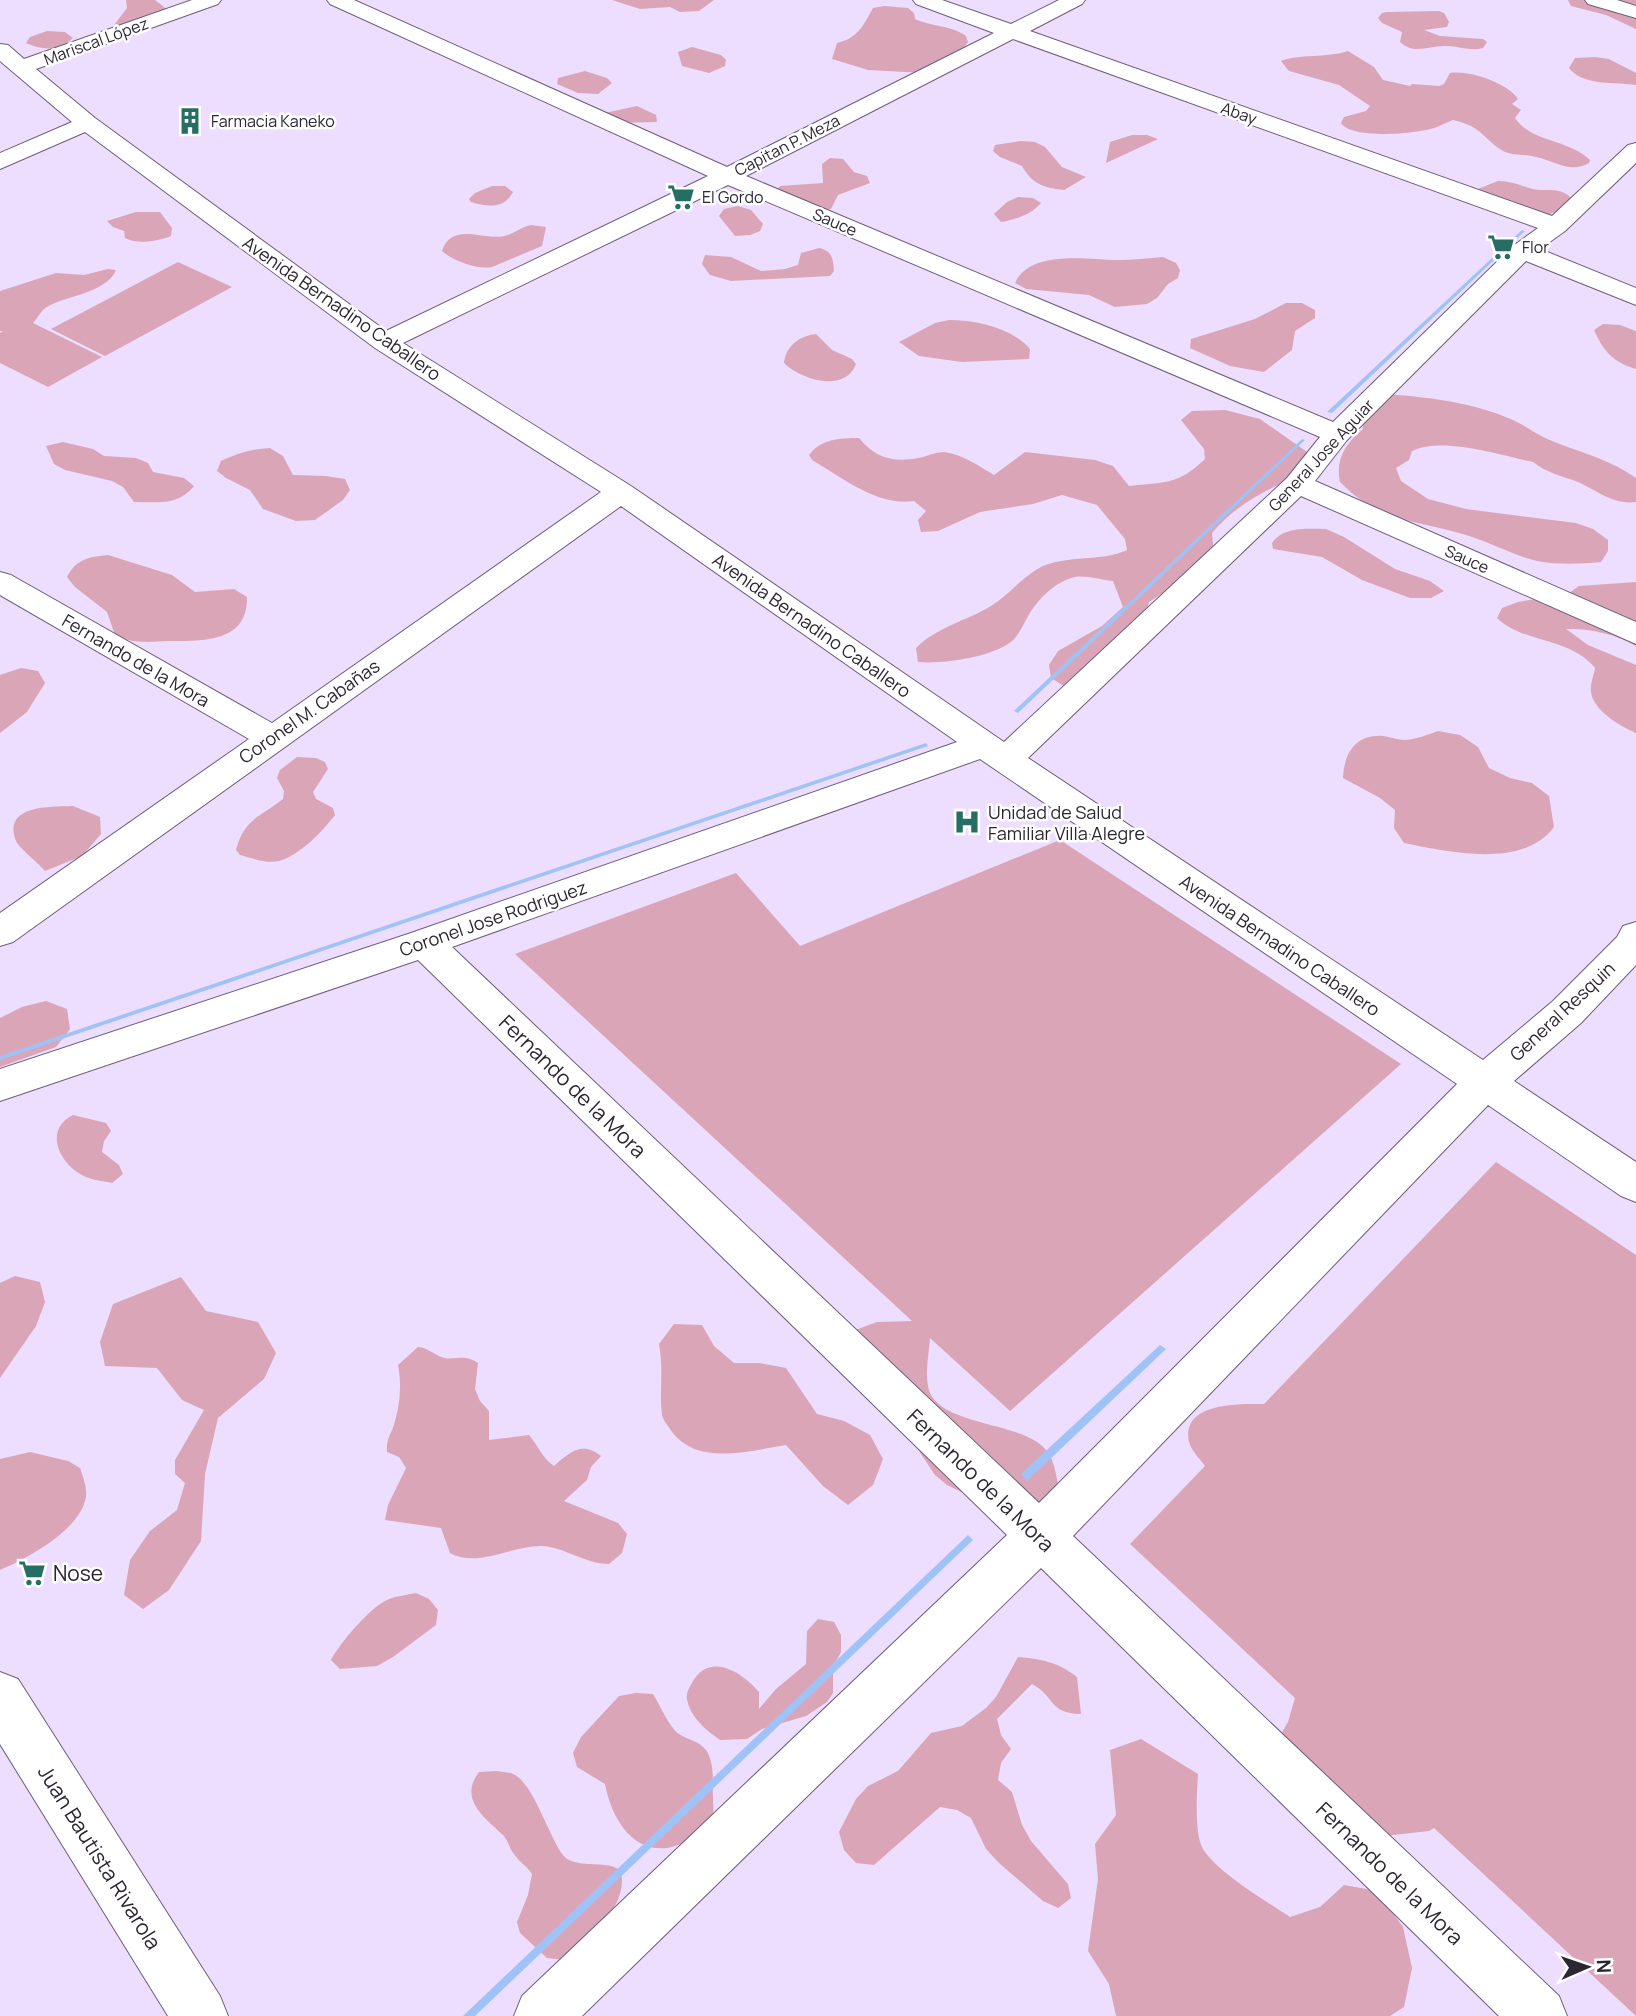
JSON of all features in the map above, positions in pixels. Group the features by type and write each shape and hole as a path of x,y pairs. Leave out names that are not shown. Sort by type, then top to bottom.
{"street":[{"name":"Mariscal López","path":"10,59 211,0"},
{"name":"Sauce","path":"337,0 727,176 1337,433"},
{"name":"Abay","path":"923,0 1556,226"},
{"name":"Capitan P. Meza","path":"384,342 727,176 1075,0"},
{"path":"1595,0 1636,12"},
{"name":"Avenida Bernadino Caballero","path":"10,59 87,122 384,342 621,492 995,752 1636,1184"},
{"path":"0,162 87,122"},
{"name":"General Jose Aguiar","path":"995,752 1297,484 1337,433 1522,251 1556,226 1636,150"},
{"path":"1522,251 1636,297"},
{"name":"Sauce","path":"1297,484 1636,634"},
{"name":"Coronel M. Cabañas","path":"0,932 271,737 621,492"},
{"name":"Fernando de la Mora","path":"0,582 271,737"},
{"name":"Coronel Jose Rodriguez","path":"0,1085 995,752"},
{"name":"General Resquin","path":"542,2016 1040,1536 1485,1083 1567,1012 1632,945 1636,936"},
{"name":"Fernando de la Mora","path":"424,943 1539,2016"},
{"name":"Juan Bautista Rivarola","path":"0,1697 200,2016"}],"shaded area":[{"path":"126,0 155,0 169,11 111,29 127,8"},
{"path":"612,0 714,0 699,11 680,12 670,7 640,9"},
{"path":"1568,0 1636,0 1636,29 1606,15 1571,6"},
{"path":"873,8 908,8 914,13 915,19 966,36 968,42 955,68 943,74 868,70 832,59 837,43 855,34"},
{"path":"1387,12 1444,13 1449,22 1447,27 1424,30 1440,36 1483,39 1487,42 1483,48 1411,48 1400,42 1402,32 1382,23 1378,18"},
{"path":"47,31 65,32 73,38 51,48 26,43 30,37"},
{"path":"692,47 721,55 726,60 725,66 709,73 682,66 678,52"},
{"path":"1348,51 1374,67 1383,80 1410,86 1439,86 1444,84 1450,73 1477,76 1497,83 1518,99 1512,104 1521,110 1515,118 1522,126 1540,137 1581,153 1590,160 1589,163 1569,167 1532,156 1507,153 1476,129 1453,120 1428,130 1402,133 1371,134 1348,128 1341,123 1344,117 1366,111 1370,106 1339,85 1289,71 1281,61"},
{"path":"1575,58 1609,59 1636,73 1636,85 1582,78 1569,68"},
{"path":"585,71 607,78 612,83 598,94 578,93 557,84 558,78"},
{"path":"637,106 656,115 657,122 615,123 600,114"},
{"path":"1132,135 1147,135 1158,139 1106,163 1110,142"},
{"path":"1035,142 1045,147 1062,167 1086,177 1064,190 1050,188 1034,181 1022,166 1000,157 993,151 995,145"},
{"path":"830,158 843,159 854,172 867,176 870,183 838,195 831,209 816,211 776,192 780,186 823,183 822,164"},
{"path":"1498,181 1533,189 1559,191 1572,199 1567,208 1544,216 1478,196 1478,189"},
{"path":"492,186 505,186 513,192 500,204 489,206 471,202 469,199 475,193"},
{"path":"1018,197 1033,198 1041,203 1018,218 1001,222 994,214 1007,202"},
{"path":"738,206 751,210 763,224 760,231 735,236 719,216 724,209"},
{"path":"136,212 160,212 172,228 171,236 148,242 130,240 125,238 124,231 113,227 107,221"},
{"path":"531,225 546,227 542,246 492,267 466,264 442,251 447,242 461,234 504,236"},
{"path":"819,248 827,251 832,259 834,271 830,276 731,281 710,275 702,264 705,255 731,257 761,271 785,269 798,265 801,253"},
{"path":"1163,257 1176,263 1180,270 1178,278 1147,304 1115,307 1089,295 1026,289 1015,283 1023,272 1047,261"},
{"path":"178,262 232,287 105,356 51,329"},
{"path":"108,269 116,270 102,285 50,305 33,323 102,357 48,387 0,363 0,333 3,331 0,331 0,291 56,273 84,275"},
{"path":"1286,303 1302,303 1315,310 1315,318 1295,331 1292,350 1264,372 1230,366 1190,348 1191,339 1255,319"},
{"path":"949,320 982,324 1004,331 1030,349 1029,359 962,362 919,356 899,342 935,323"},
{"path":"1603,324 1620,325 1636,331 1636,369 1621,363 1606,350 1594,330"},
{"path":"816,334 832,350 852,359 856,364 842,379 822,381 811,378 784,363 787,352 794,343"},
{"path":"1361,392 1459,403 1497,414 1543,437 1613,464 1636,478 1636,502 1613,499 1549,472 1533,462 1471,448 1439,445 1412,451 1409,460 1396,468 1401,481 1428,499 1466,509 1576,523 1593,529 1608,540 1608,551 1601,562 1569,564 1537,561 1466,535 1385,513 1355,496 1340,482 1339,466 1343,452 1363,429"},
{"path":"1225,410 1260,419 1310,454 1304,473 1255,497 1222,522 1212,533 1215,568 1172,587 1149,602 1143,627 1067,688 1051,678 1049,665 1058,651 1102,626 1123,607 1113,581 1075,577 1060,583 1036,605 1014,639 988,653 952,661 918,662 916,648 942,629 991,606 1043,566 1061,561 1108,556 1127,550 1125,539 1097,505 1062,495 1033,504 980,512 938,531 921,532 918,520 926,511 914,501 887,500 874,495 812,460 809,455 825,443 859,438 873,451 888,458 904,460 936,453 951,453 994,475 1025,452 1095,460 1113,466 1129,486 1152,484 1179,478 1205,459 1204,449 1181,420 1192,411"},
{"path":"63,442 93,449 104,456 136,458 148,463 153,472 184,478 194,486 174,500 134,502 123,487 112,481 65,470 54,464 46,446"},
{"path":"270,448 283,456 293,475 345,479 350,490 343,500 315,520 296,521 263,509 250,490 217,471 221,461 227,458 251,450"},
{"path":"1326,529 1344,537 1395,569 1430,581 1444,591 1431,598 1410,598 1362,580 1322,557 1273,549 1272,543 1289,531"},
{"path":"108,555 172,575 195,592 234,589 247,597 240,623 221,636 195,641 134,641 115,635 107,612 75,587 67,577 75,566 84,560"},
{"path":"1636,582 1636,646 1602,633 1566,629 1588,645 1636,665 1636,733 1615,722 1596,705 1591,688 1595,668 1584,658 1572,650 1520,632 1497,618 1502,608 1518,602 1569,593 1579,586"},
{"path":"21,668 38,671 45,683 27,712 0,733 0,675"},
{"path":"1438,731 1460,735 1478,747 1489,768 1510,778 1532,783 1549,796 1554,827 1540,840 1505,853 1463,853 1404,843 1394,828 1395,810 1380,798 1343,778 1346,761 1353,747 1366,738 1383,736 1405,740"},
{"path":"297,757 316,758 325,762 328,769 313,792 316,799 333,808 335,815 310,842 287,858 270,862 240,855 236,850 243,831 283,799 284,791 277,778 280,770"},
{"path":"73,806 100,817 101,834 82,856 45,871 17,843 14,830 16,821 31,810"},
{"path":"1060,840 1401,1064 1010,1411 930,1338 927,1380 934,1399 946,1409 962,1416 1034,1440 1046,1450 1052,1460 1060,1496 1053,1508 1004,1513 947,1485 935,1475 919,1451 903,1411 850,1332 877,1322 912,1321 515,954 736,873 800,946"},
{"path":"46,1001 67,1009 70,1029 56,1047 0,1067 0,1018 22,1007"},
{"path":"73,1115 106,1123 111,1131 104,1141 102,1152 119,1165 123,1174 112,1183 79,1173 64,1158 57,1140 58,1130 63,1122"},
{"path":"1496,1162 1636,1255 1636,2016 1434,1828 1429,1831 1375,1837 1281,1734 1288,1722 1295,1698 1130,1544 1205,1466 1189,1442 1189,1429 1194,1419 1203,1412 1227,1405 1264,1404"},
{"path":"15,1276 40,1282 45,1302 36,1326 0,1378 0,1283"},
{"path":"181,1277 206,1311 258,1322 276,1353 264,1379 218,1418 205,1474 201,1541 169,1590 143,1609 124,1595 130,1560 150,1531 177,1510 185,1483 175,1474 175,1460 204,1410 182,1400 157,1368 105,1366 100,1342 113,1304"},
{"path":"674,1324 702,1325 714,1346 734,1363 759,1363 786,1368 817,1414 844,1421 870,1435 883,1459 873,1485 848,1505 823,1486 786,1445 723,1454 693,1448 681,1441 664,1420 661,1406 659,1344"},
{"path":"418,1347 444,1358 467,1358 478,1363 475,1389 480,1401 489,1411 489,1440 529,1435 543,1456 554,1466 576,1450 588,1449 601,1456 591,1467 587,1480 564,1501 618,1523 627,1534 622,1553 609,1564 541,1546 483,1557 460,1557 450,1553 441,1528 385,1520 388,1505 406,1468 399,1457 387,1452 399,1402 398,1365"},
{"path":"30,1452 68,1461 80,1468 86,1496 75,1520 64,1531 25,1558 0,1570 0,1459"},
{"path":"416,1593 429,1599 438,1610 436,1625 377,1666 340,1669 331,1660 341,1644 374,1609 389,1599"},
{"path":"818,1619 834,1622 841,1635 841,1652 833,1667 833,1693 827,1702 806,1716 762,1729 747,1739 720,1740 691,1712 687,1697 690,1687 699,1673 716,1667 735,1672 752,1685 759,1692 759,1709 776,1689 806,1664 807,1631"},
{"path":"1018,1657 1049,1662 1077,1677 1081,1714 1063,1711 1032,1684 997,1719 1001,1735 1011,1749 1001,1763 998,1780 1012,1792 1022,1825 1031,1841 1068,1884 1071,1898 1058,1908 1043,1901 986,1849 971,1818 957,1810 940,1807 874,1865 856,1863 844,1850 839,1832 856,1799 868,1786 898,1771 931,1733 962,1726 986,1708 996,1697"},
{"path":"653,1694 675,1731 703,1747 711,1763 713,1815 710,1823 699,1834 673,1847 644,1845 633,1838 615,1815 605,1784 577,1767 573,1753 581,1737 619,1696"},
{"path":"1141,1739 1198,1774 1198,1833 1203,1849 1210,1858 1243,1886 1290,1917 1320,1907 1344,1885 1377,1891 1403,1927 1412,1968 1404,2007 1390,2016 1116,2016 1109,1984 1088,1951 1098,1879 1095,1844 1116,1815 1110,1750"},
{"path":"479,1772 513,1774 520,1779 534,1798 563,1855 578,1863 607,1865 620,1872 621,1891 610,1914 565,1960 547,1958 520,1933 517,1922 528,1895 532,1874 516,1857 505,1837 476,1807 471,1791"}],"water":[{"path":"1522,230 1525,231 1332,413 1327,412"},
{"path":"1302,439 1305,440 1018,713 1014,711"},
{"path":"926,743 928,746 0,1060 0,1056"},
{"path":"1160,1345 1166,1349 1027,1481 1021,1474"},
{"path":"968,1535 973,1540 475,2016 463,2016"}],"place":[{"name":"Farmacia Kaneko","path":"190,121"},
{"name":"El Gordo","path":"681,197"},
{"name":"Flor","path":"1501,247"},
{"name":"Unidad de Salud Familiar Villa Alegre","path":"967,822"},
{"name":"Nose","path":"32,1573"}]}
